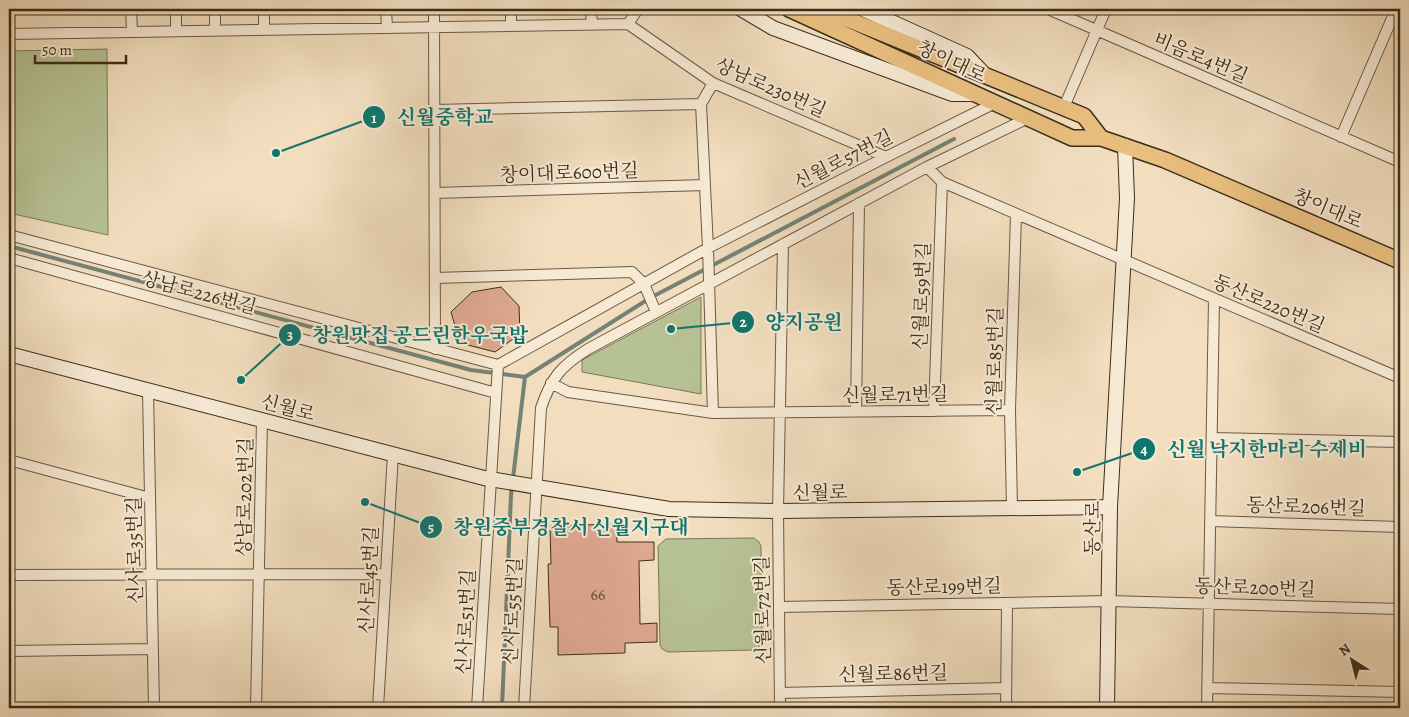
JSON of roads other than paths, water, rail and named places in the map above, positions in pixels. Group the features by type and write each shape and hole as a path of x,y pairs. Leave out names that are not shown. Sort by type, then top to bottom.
{"main road":[{"name":"창이대로","path":"789,9 1072,138 1101,138 1165,160 1400,261"},
{"name":"창이대로","path":"823,9 1084,116 1101,138"}],"street":[{"path":"131,9 132,32"},
{"path":"176,9 176,31"},
{"path":"215,9 215,31"},
{"path":"264,9 264,30"},
{"path":"386,9 387,28"},
{"path":"434,9 435,349"},
{"path":"511,9 512,26"},
{"path":"592,9 592,25"},
{"path":"9,34 628,24 638,9"},
{"path":"741,9 773,28 943,91 952,94 972,94"},
{"path":"863,9 967,56 986,76"},
{"name":"비음로4번길","path":"1048,9 1400,162"},
{"path":"1064,107 1106,9"},
{"path":"1341,137 1396,9"},
{"name":"상남로230번길","path":"628,24 713,83 886,157"},
{"path":"713,83 701,104 713,414"},
{"name":"신월로57번길","path":"498,366 886,157 995,103"},
{"path":"434,110 701,104"},
{"path":"534,486 541,408 556,373 570,360 709,280 783,244 927,166 1028,118"},
{"name":"동산로","path":"1107,708 1110,507 1127,198 1125,146"},
{"path":"927,166 942,182 1124,259"},
{"name":"신월로59번길","path":"934,411 942,182"},
{"name":"창이대로600번길","path":"435,193 705,186"},
{"path":"856,412 859,203"},
{"name":"신월로85번길","path":"1012,508 1010,410 1016,214"},
{"path":"9,235 498,366 495,480"},
{"path":"778,511 783,244"},
{"name":"상남로226번길","path":"9,258 496,393"},
{"name":"동산로220번길","path":"1124,259 1400,378"},
{"path":"435,278 632,272 645,287 655,310"},
{"path":"1207,708 1214,299"},
{"name":"신월로","path":"9,354 495,480 669,509 778,511 1110,507"},
{"path":"551,383 568,392 713,414 780,413"},
{"name":"신사로35번길","path":"148,390 154,708"},
{"name":"신월로71번길","path":"780,413 1010,410"},
{"name":"상남로202번길","path":"260,574 262,420"},
{"path":"1212,438 1400,442"},
{"name":"신사로45번길","path":"378,708 393,454"},
{"path":"9,460 150,498"},
{"name":"신사로51번길","path":"477,708 495,480"},
{"name":"신사로55번길","path":"524,708 534,486"},
{"name":"신월로72번길","path":"778,511 780,708"},
{"name":"동산로206번길","path":"1210,521 1400,527"},
{"path":"256,708 260,574"},
{"name":"상남로202번길","path":"9,575 386,574"},
{"name":"동산로199번길","path":"779,607 1109,601"},
{"name":"동산로200번길","path":"1109,601 1400,609"},
{"path":"1006,708 1007,603"},
{"path":"9,651 153,649"},
{"name":"신월로86번길","path":"780,693 1006,688"},
{"path":"1207,688 1400,692"}],"waterway":[{"path":"502,708 511,495 525,377 650,298 954,139"},
{"path":"9,246 471,370 525,377"}],"place":[{"name":"신월중학교","path":"276,153"},
{"name":"양지공원","path":"671,329"},
{"name":"창원맛집 공드린한우국밥","path":"241,380"},
{"name":"신월 낙지한마리 수제비","path":"1077,472"},
{"name":"창원중부경찰서 신월지구대","path":"365,502"}]}
